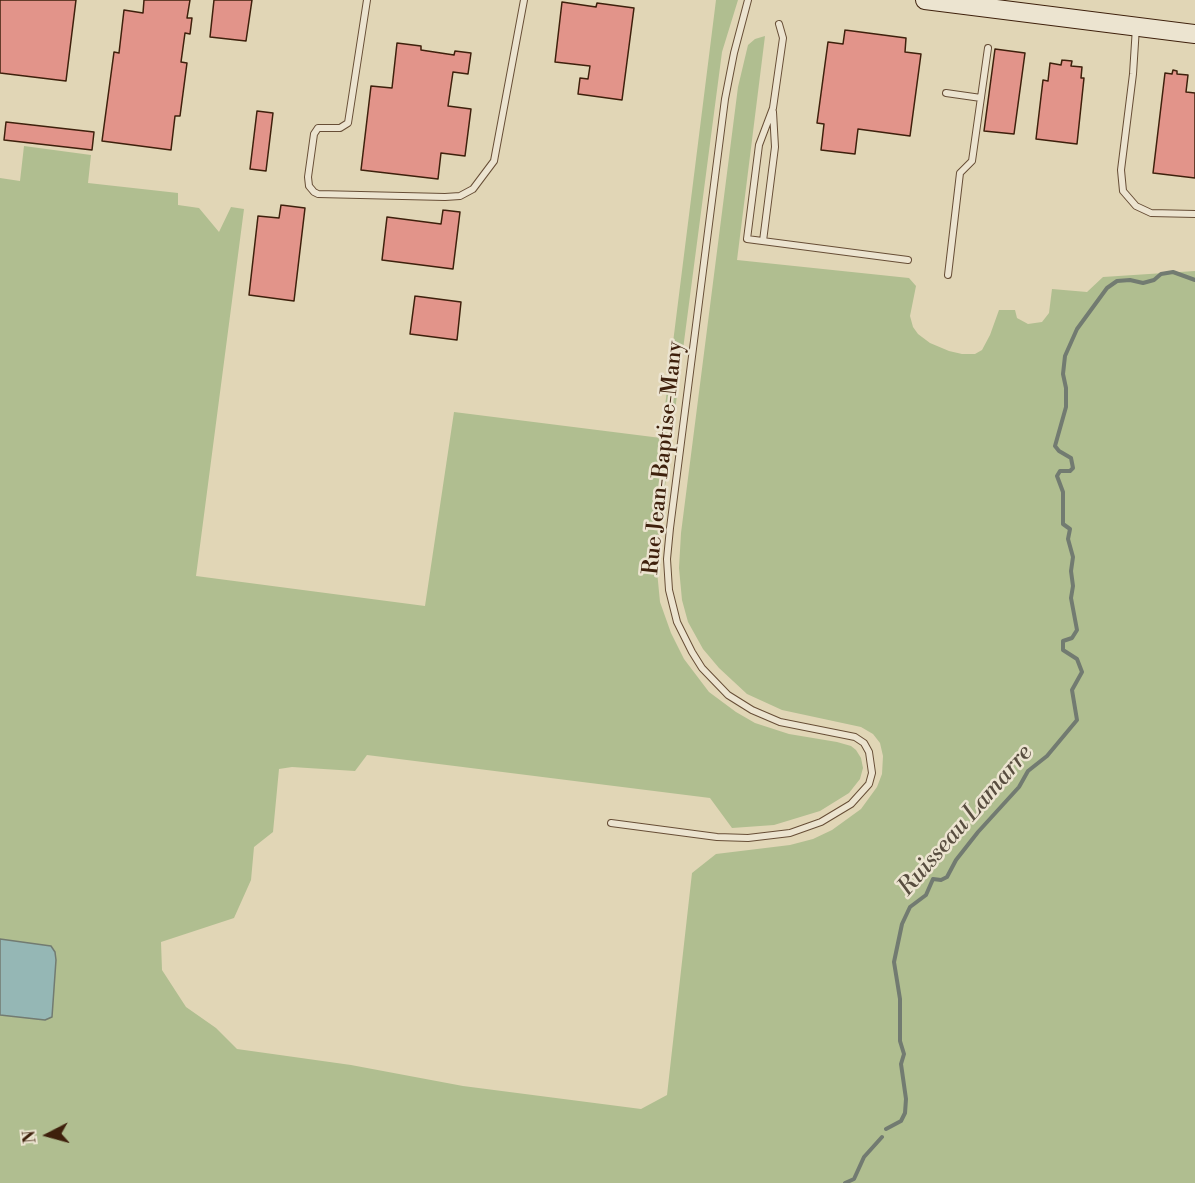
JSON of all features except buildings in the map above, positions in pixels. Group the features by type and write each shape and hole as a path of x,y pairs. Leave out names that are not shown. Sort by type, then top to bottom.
{"street":[{"path":"925,0 1195,34"}],"lane":[{"path":"367,0 348,123 340,128 318,128 314,134 308,177 309,186 318,194 445,197 460,196 473,189 494,160 524,0"},
{"name":"Rue Jean-Baptise-Many","path":"611,823 717,837 748,838 790,833 821,822 851,804 869,784 872,773 869,752 864,743 855,737 780,722 752,711 728,694 702,668 692,652 677,622 669,591 670,528 724,111 732,62 748,0"},
{"path":"763,241 775,147 773,108 783,38 779,24"},
{"path":"1136,27 1133,74 1121,170 1123,191 1136,206 1151,213 1195,214"},
{"path":"948,274 960,173 972,161 988,48"},
{"path":"946,93 981,98"},
{"path":"773,108 759,145 747,239 908,260"}],"green space":[{"path":"716,0 738,0 722,52 658,540 657,571 660,602 671,633 684,659 709,692 755,723 789,734 851,746 861,758 863,768 860,779 849,793 820,811 774,825 732,828 710,798 367,755 355,771 292,767 279,769 273,832 254,847 251,880 234,918 161,942 162,970 186,1007 216,1028 237,1049 351,1065 463,1086 641,1109 667,1095 692,873 716,854 790,845 813,839 832,830 861,809 877,787 882,774 883,756 880,743 873,734 861,727 782,710 747,694 719,668 703,649 688,622 682,600 679,568 681,533 738,87 748,45 755,39 765,36 737,260 909,278 916,286 910,316 913,327 930,343 962,354 975,354 982,350 999,310 1015,310 1017,318 1028,324 1042,322 1049,313 1052,289 1087,292 1103,277 1195,271 1195,1183 0,1183 0,178 20,181 24,146 91,155 88,183 178,193 178,205 199,208 219,232 231,207 244,209 196,576 425,606 454,412 661,438"}],"water":[{"path":"0,939 51,946 55,952 52,1017 45,1020 0,1015"}],"waterway":[{"name":"Ruisseau Lamarre","path":"886,1129 901,1121 905,1113 906,1099 901,1064 904,1054 900,1041 900,999 894,962 902,924 910,907 926,895 933,879 941,880 947,877 956,860 1019,787 1028,771 1047,756 1077,720 1072,690 1082,672 1077,659 1063,650 1063,641 1072,638 1077,630 1071,598 1073,557 1068,539 1070,529 1063,524 1063,492 1057,476 1060,471 1070,471 1073,468 1071,458 1055,446 1066,407 1063,374 1065,356 1077,329 1107,288 1117,281 1130,280 1143,283 1154,280 1161,274 1173,272 1195,280"},
{"name":"Ruisseau Lamarre","path":"845,1183 854,1179 864,1157 882,1137"}]}
